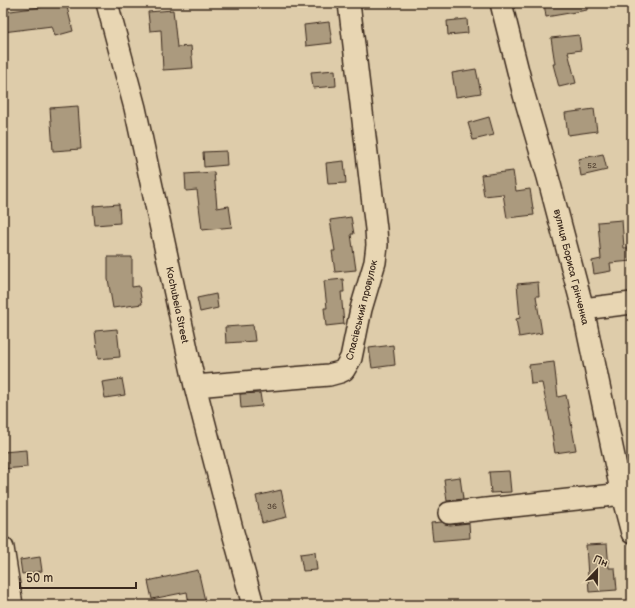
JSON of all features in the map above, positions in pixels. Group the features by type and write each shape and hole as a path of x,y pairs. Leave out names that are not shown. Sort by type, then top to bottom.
{"street":[{"name":"Kochubeia Street","path":"107,3 135,108 195,386 253,605"},
{"name":"Спасівський провулок","path":"195,386 329,375 344,370 351,358 361,308 374,262 376,229 349,3"},
{"name":"вулиця Бориса Грінченка","path":"502,3 524,95 548,177 583,309 627,494 632,533"},
{"path":"583,309 632,303"},
{"path":"449,513 627,494"},
{"path":"3,548 12,605"}],"building":[{"path":"56,3 66,3 73,31 55,36 52,26 3,32 3,12 41,7"},
{"path":"544,3 587,3 587,10 546,17"},
{"path":"173,10 177,47 191,46 193,68 163,70 161,30 150,31 148,12"},
{"path":"467,19 468,33 448,35 447,21"},
{"path":"329,22 332,43 306,46 304,25"},
{"path":"579,35 581,50 568,52 576,83 559,87 553,64 555,64 551,38"},
{"path":"476,69 481,93 456,97 452,73"},
{"path":"335,70 336,86 313,88 311,72"},
{"path":"78,106 81,149 53,151 50,108"},
{"path":"594,109 597,131 568,135 565,113"},
{"path":"489,117 494,135 473,140 468,123"},
{"path":"226,151 227,165 204,167 203,152"},
{"path":"603,154 607,170 581,176 578,159"},
{"path":"344,161 346,183 328,184 326,163"},
{"path":"513,171 516,191 530,189 534,215 507,218 503,194 484,196 481,175"},
{"path":"214,172 217,208 229,206 232,227 202,230 197,190 186,191 185,174"},
{"path":"119,204 120,223 95,225 93,206"},
{"path":"351,217 354,234 351,234 356,270 335,272 332,251 335,251 330,220"},
{"path":"622,220 624,248 632,248 632,261 610,263 611,271 594,274 592,261 601,259 598,222"},
{"path":"108,257 132,257 132,287 139,286 142,304 113,308 108,279"},
{"path":"343,279 344,292 341,292 344,324 326,326 324,308 327,308 324,281"},
{"path":"538,282 539,296 536,296 542,333 519,337 516,319 520,318 517,284"},
{"path":"216,294 218,308 200,312 197,298"},
{"path":"253,325 255,341 226,343 225,327"},
{"path":"117,329 120,357 98,359 95,331"},
{"path":"393,345 395,365 372,368 369,348"},
{"path":"554,362 558,397 566,395 576,450 555,453 553,435 542,383 531,384 529,365"},
{"path":"122,379 125,395 105,398 102,382"},
{"path":"260,393 262,406 241,408 240,394"},
{"path":"26,450 27,467 3,469 3,452"},
{"path":"509,471 511,492 491,493 489,472"},
{"path":"460,477 463,499 447,501 444,479"},
{"path":"281,490 287,517 262,523 256,496"},
{"path":"442,522 450,525 469,523 470,538 433,541 431,523"},
{"path":"607,544 609,568 615,568 617,590 589,592 586,545"},
{"path":"315,552 317,570 303,571 300,554"},
{"path":"40,557 42,571 22,574 20,560"},
{"path":"198,570 205,601 189,604 187,592 152,599 148,581"}]}
